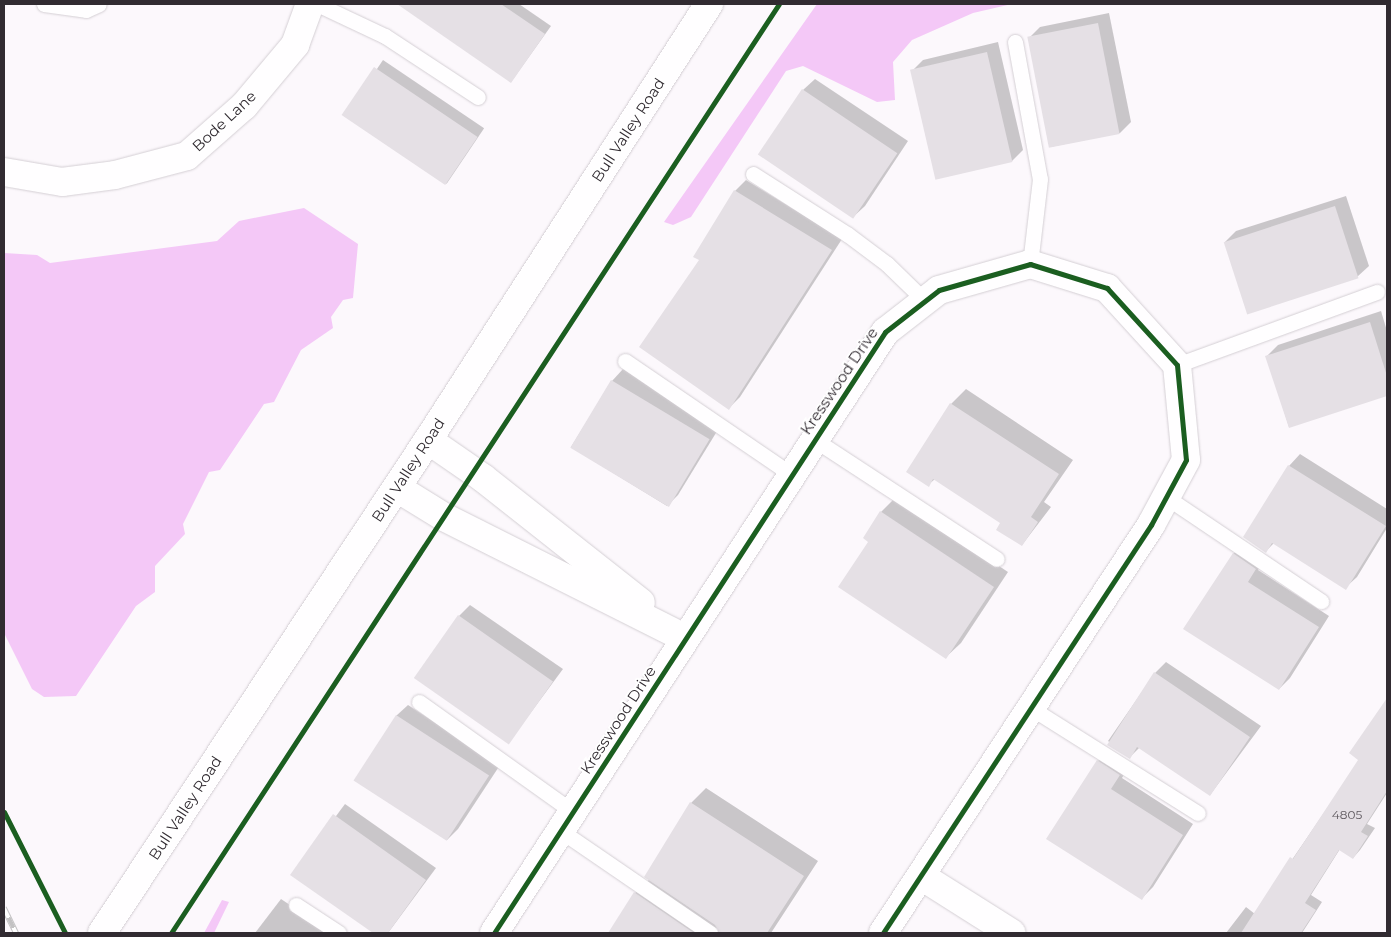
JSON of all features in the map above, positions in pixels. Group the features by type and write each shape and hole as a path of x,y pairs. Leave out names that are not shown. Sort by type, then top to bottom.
{"street":[{"name":"Bode Lane","path":"4,172 62,182 115,175 187,156 244,106 295,45 310,4"},
{"name":"Bull Valley Road","path":"102,933 397,488 709,4"},
{"path":"883,933 1151,526 1186,460 1177,366 1107,288 1030,264"},
{"name":"Kresswood Drive","path":"494,933 885,332 939,290 1030,264"},
{"path":"428,440 483,478 685,638"},
{"path":"397,488 444,517 685,638"},
{"path":"921,876 1011,933"}],"lane":[{"path":"44,4 86,10 99,4"},
{"path":"317,4 384,36 478,97"},
{"path":"1015,42 1040,179 1030,264"},
{"path":"753,174 846,234 886,264 925,301"},
{"path":"1177,366 1377,292"},
{"path":"625,361 792,475"},
{"path":"815,440 997,559"},
{"path":"1166,497 1321,601"},
{"path":"419,702 710,933"},
{"path":"1031,708 1198,813"},
{"path":"296,905 339,933"}],"shaded area":[{"path":"817,4 1012,4 973,13 912,40 893,62 895,100 877,102 803,66 786,71 691,217 673,225 664,222"},
{"path":"304,208 358,244 353,298 343,300 331,317 333,328 301,350 274,402 264,404 220,470 209,472 183,524 185,534 155,566 155,592 136,606 76,696 44,697 32,689 4,633 4,253 37,255 50,263 217,241 239,221"},
{"path":"222,900 229,902 214,933 204,933"}],"building":[{"path":"397,4 501,4 545,34 511,83"},
{"path":"1098,23 1120,134 1049,148 1027,37"},
{"path":"987,52 1012,162 935,180 910,70"},
{"path":"374,67 478,137 445,185 342,115"},
{"path":"802,89 897,153 853,219 758,154"},
{"path":"734,190 832,250 729,410 639,347 699,260 693,257"},
{"path":"1335,206 1358,278 1247,314 1224,242"},
{"path":"1370,322 1387,376 1387,396 1289,428 1265,356"},
{"path":"611,380 710,439 669,507 570,448"},
{"path":"950,403 1059,474 1031,517 1038,522 1022,546 996,530 1000,523 933,479 929,487 906,472"},
{"path":"1288,465 1386,526 1346,590 1272,543 1266,553 1243,537"},
{"path":"880,511 994,587 946,659 838,587 868,542 863,538"},
{"path":"1233,553 1256,569 1248,582 1319,627 1279,690 1183,629"},
{"path":"458,615 553,682 509,745 414,678"},
{"path":"1154,672 1250,737 1210,796 1137,747 1130,759 1107,745"},
{"path":"1387,698 1387,791 1361,832 1368,836 1353,859 1339,850 1305,903 1316,910 1301,933 1241,933 1290,857 1293,859 1358,760 1349,753"},
{"path":"396,715 489,775 447,841 354,780"},
{"path":"1097,760 1120,775 1111,789 1183,835 1142,900 1046,839"},
{"path":"690,802 804,876 767,933 719,933 715,925 644,877"},
{"path":"333,814 426,880 388,933 373,933 290,875"},
{"path":"634,892 694,933 608,933"}],"railway":[{"path":"4,908 16,933"}],"cycle path":[{"path":"171,933 779,4"},
{"path":"494,933 885,332 939,290 1030,264 1107,288 1177,365 1186,460 1151,525 883,933"},
{"path":"4,812 65,933"}]}
